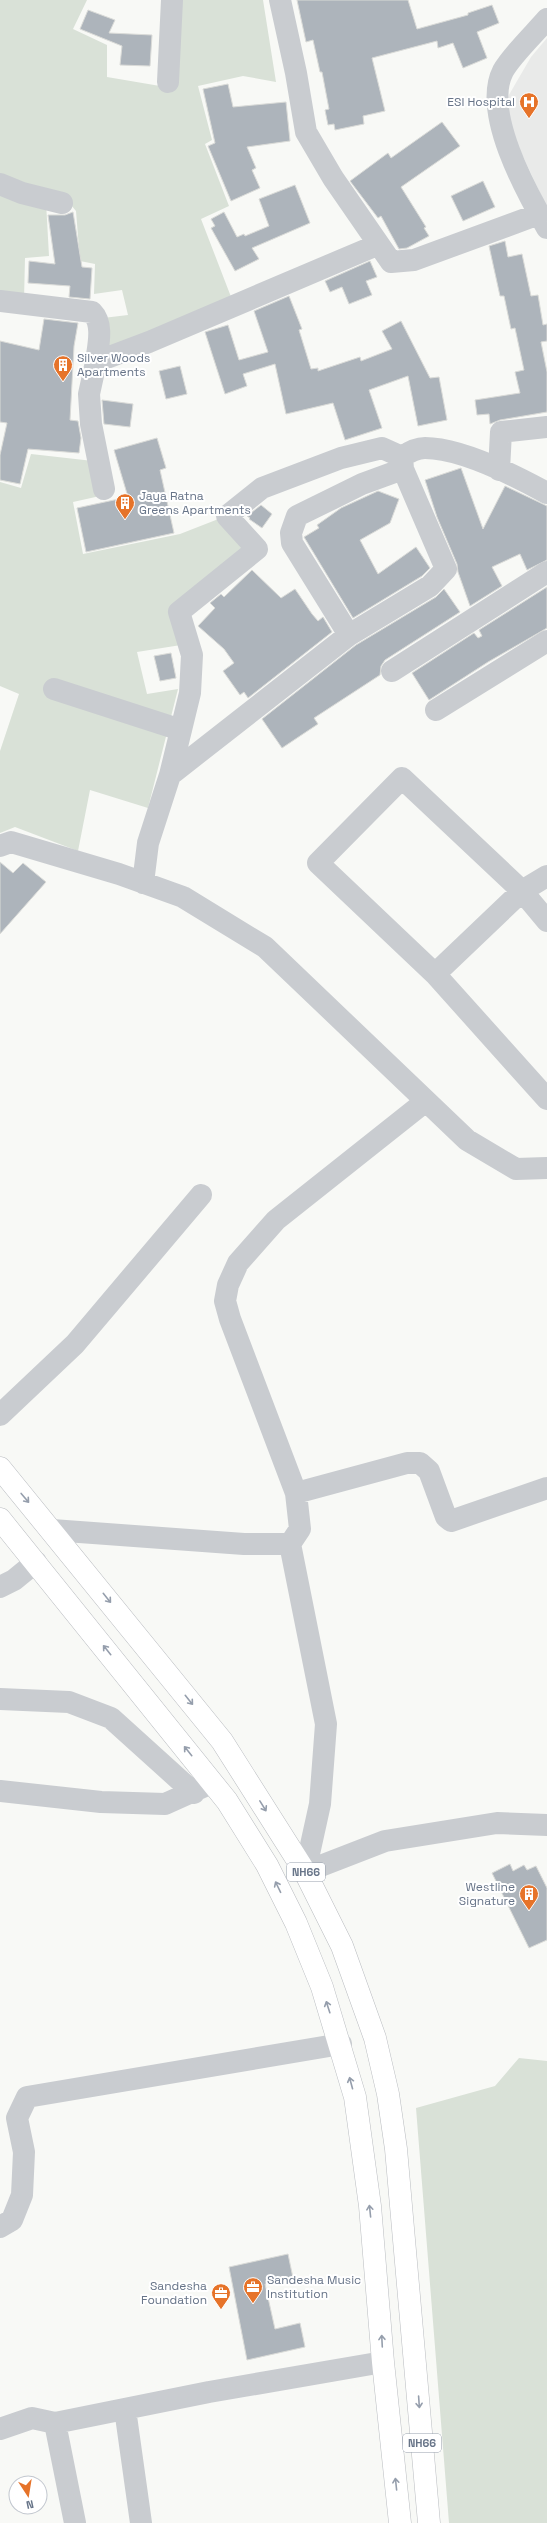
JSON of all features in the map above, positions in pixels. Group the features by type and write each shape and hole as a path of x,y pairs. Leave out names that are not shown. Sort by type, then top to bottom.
{"highway":[{"name":"NH66","path":"0,1468 52,1530 222,1741 306,1872 342,1946 375,2038 388,2094 396,2149 429,2523"},
{"name":"NH66","path":"0,1519 213,1782 267,1865 296,1923 322,1987 341,2044 355,2097 370,2206 383,2362 400,2523"}],"street":[{"path":"168,82 172,0"},
{"path":"280,0 296,73 306,132 377,245 391,262 414,260 543,221 503,137 496,105 503,71 547,19"},
{"path":"0,184 22,193 62,203"},
{"path":"96,362 149,342 377,245"},
{"path":"0,301 92,312 99,318 96,362 89,394 91,424 104,489"},
{"path":"500,470 501,432 547,427"},
{"path":"144,882 148,843 170,775 190,693 192,654 179,612 257,550 227,516 262,488 341,458 382,448 403,463 446,569 430,586 349,635 170,775"},
{"path":"349,635 292,543 294,522 297,516 403,463 412,450 425,448 466,456 500,470 547,493"},
{"path":"392,671 547,572"},
{"path":"436,710 547,641"},
{"path":"54,689 181,730"},
{"path":"547,921 522,891 402,778 318,863 435,974 547,1100"},
{"path":"0,846 11,842 144,882 183,897 265,947 467,1140 516,1169 546,1164"},
{"path":"435,974 522,891 547,876"},
{"path":"426,1101 276,1220 238,1263 228,1285 225,1301 230,1319 296,1493 300,1529 290,1544 326,1724 320,1804 311,1838 306,1872 385,1841 497,1823 547,1825"},
{"path":"0,1415 75,1344 201,1195"},
{"path":"296,1493 407,1463 420,1464 429,1471 446,1517 451,1521 547,1488"},
{"path":"52,1530 244,1544 290,1544"},
{"path":"0,1588 36,1562"},
{"path":"0,1699 69,1702 111,1718 194,1793"},
{"path":"0,1791 101,1802 165,1804 194,1793 213,1782"},
{"path":"0,2227 12,2220 22,2195 24,2152 17,2118 27,2097 341,2044"},
{"path":"0,2429 32,2418 55,2423 208,2392 383,2362"},
{"path":"125,2409 141,2523"},
{"path":"55,2423 74,2523"}],"shaded area":[{"path":"0,0 87,0 73,29 107,45 107,77 160,86 182,0 263,0 276,82 243,76 198,86 212,140 205,144 229,206 201,219 233,302 104,354 103,318 128,315 122,290 94,294 95,264 80,261 76,211 66,199 0,177"},
{"name":"ESI Hospital","path":"547,38 547,208 514,137 506,100 531,57"},
{"path":"0,185 46,202 49,256 25,258 24,300 0,298"},
{"path":"31,454 93,461 100,496 73,502 83,554 180,534 221,518 250,549 174,609 181,645 137,652 147,694 178,689 148,808 90,790 78,851 15,827 0,833 0,751 19,694 0,686 0,482 21,488"},
{"path":"519,2058 547,2061 547,2523 449,2523 416,2108 495,2086"}],"building":[{"path":"297,0 408,0 417,29 468,15 468,13 492,5 499,23 477,32 487,58 463,68 453,43 438,48 437,41 372,58 385,111 363,116 364,124 335,130 334,124 328,125 325,110 329,109 322,72 320,72 313,40 306,42"},
{"path":"88,10 115,20 109,33 152,35 150,66 120,65 122,46 80,29"},
{"path":"228,84 233,107 286,102 290,141 247,147 256,168 252,170 260,188 231,201 208,146 215,143 203,89"},
{"path":"442,122 460,146 401,187 426,227 424,228 429,236 407,248 399,249 381,216 378,218 350,181 388,153 391,158"},
{"path":"483,181 495,207 463,221 451,196"},
{"path":"295,185 310,223 252,248 259,259 235,271 211,228 215,226 211,219 224,212 237,237 244,234 245,236 269,226 259,199"},
{"path":"73,212 82,267 92,268 90,299 69,297 70,286 28,283 29,261 55,264 48,215 65,215"},
{"path":"505,241 508,257 522,254 531,296 538,295 543,325 547,324 547,341 541,342 547,372 547,412 500,420 490,424 489,414 477,415 475,400 520,393 515,372 524,370 515,328 511,329 504,296 500,296 489,246"},
{"path":"370,261 377,277 366,281 372,295 349,304 342,287 330,292 325,281"},
{"path":"289,296 302,329 299,330 311,369 318,368 318,371 360,357 361,361 392,349 382,331 401,321 430,378 439,377 447,420 418,426 408,376 369,390 382,428 345,440 333,403 286,414 275,364 243,374 247,386 225,394 205,332 228,325 239,360 268,352 254,311"},
{"path":"44,319 78,323 74,346 70,420 78,421 81,438 79,453 28,449 20,484 0,480 0,455 7,423 0,422 0,341 39,350"},
{"path":"180,366 187,394 166,399 159,371"},
{"path":"102,400 133,404 130,427 104,424"},
{"name":"Jaya Ratna Greens Apartments","path":"157,438 166,468 160,470 174,533 86,552 77,508 128,497 114,450"},
{"path":"461,468 483,529 505,486 547,506 547,560 527,570 520,554 492,567 502,586 470,606 458,572 457,564 437,517 425,480"},
{"path":"378,491 399,499 390,523 360,540 378,574 416,547 430,568 422,576 353,618 304,537 319,528 317,525 341,508"},
{"path":"261,505 272,514 262,528 247,516"},
{"path":"252,570 281,598 295,589 318,621 323,617 332,632 248,698 244,692 240,695 223,671 234,663 224,649 198,626 215,608 210,603 221,594 224,597"},
{"path":"547,587 547,628 488,662 429,700 412,673 474,633 478,638 482,636 479,630"},
{"path":"444,589 460,612 385,660 381,666 380,675 314,718 318,724 282,748 262,719 356,645 436,597"},
{"path":"171,653 176,678 160,681 154,656"},
{"path":"0,862 13,873 23,863 46,882 0,934"},
{"name":"Westline Signature","path":"510,1864 513,1871 524,1865 527,1870 536,1866 547,1888 547,1940 529,1948 492,1873"},
{"name":"Sandesha Music Institution","path":"288,2254 293,2278 265,2284 275,2329 300,2323 305,2347 247,2360 229,2267"}],"place":[{"name":"ESI Hospital","path":"529,119"},
{"name":"Silver Woods Apartments","path":"63,382"},
{"name":"Jaya Ratna Greens Apartments","path":"125,520"},
{"name":"Westline Signature","path":"529,1911"},
{"name":"Sandesha Music Institution","path":"253,2304"},
{"name":"Sandesha Foundation","path":"221,2310"}]}
